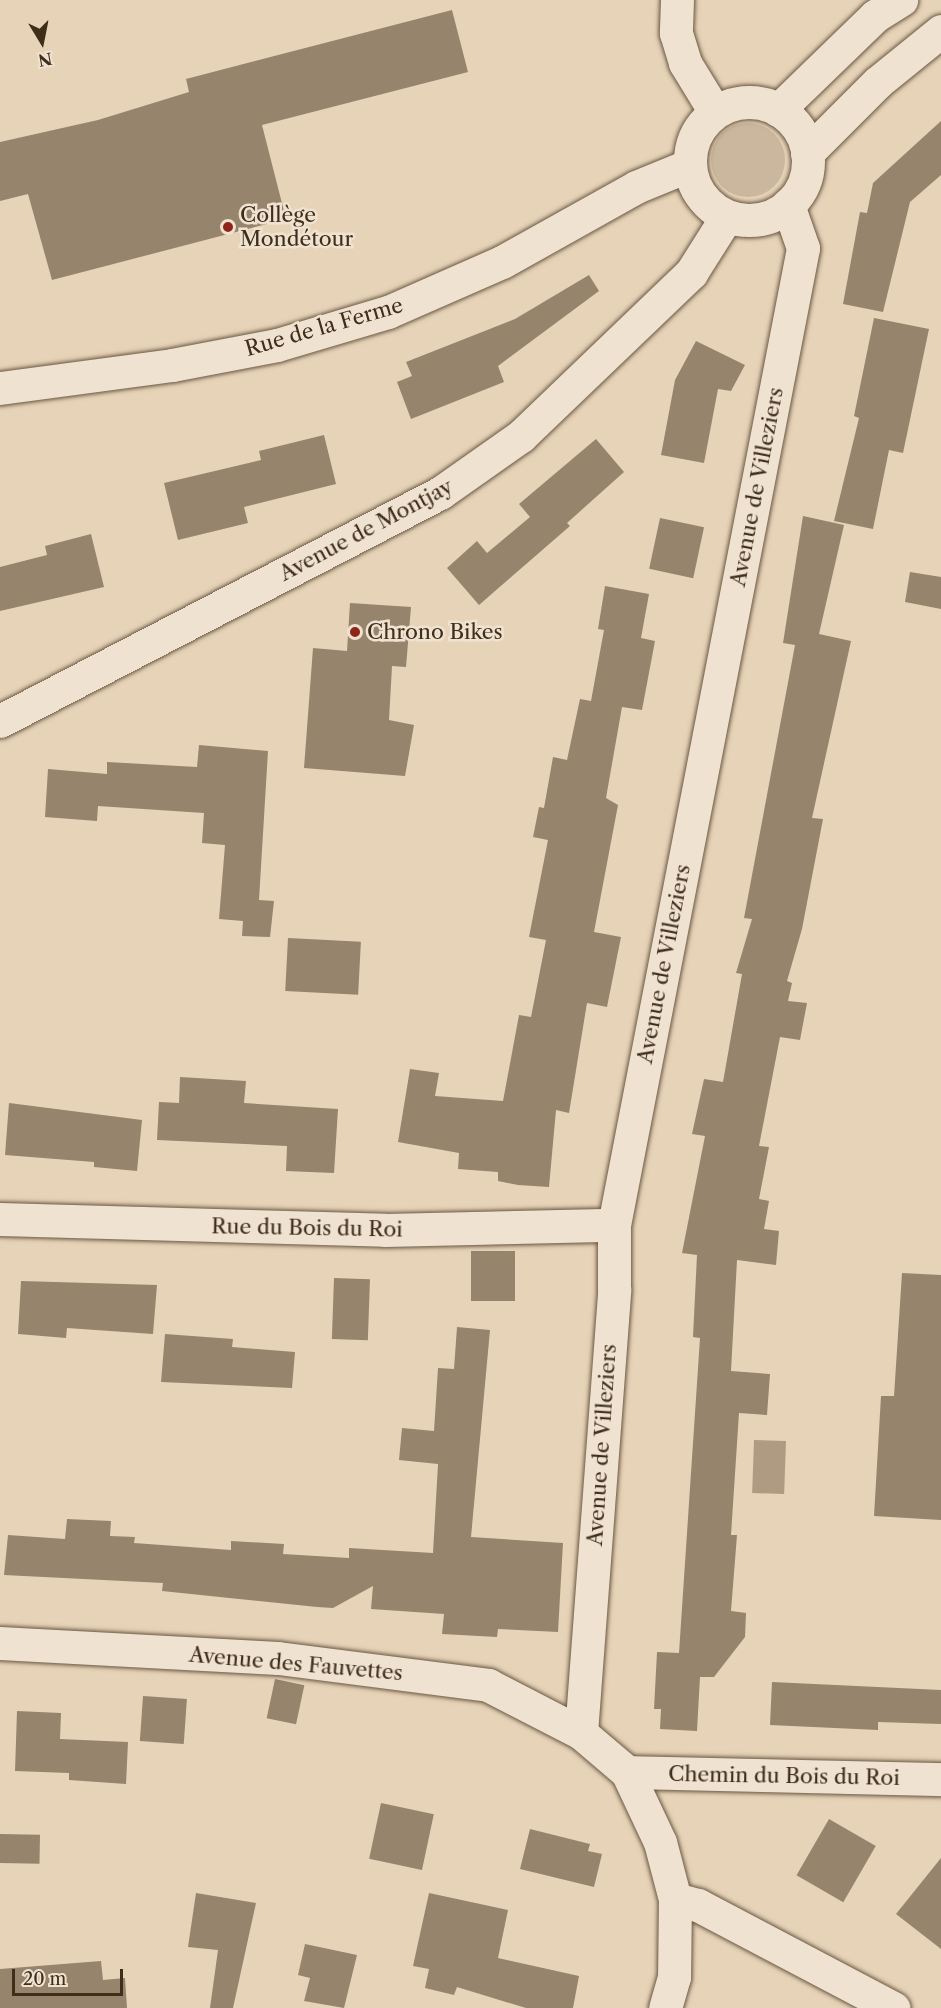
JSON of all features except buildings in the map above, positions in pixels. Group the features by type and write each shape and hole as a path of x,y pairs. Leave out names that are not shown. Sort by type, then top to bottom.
{"street":[{"path":"677,0 676,33 685,63 716,112"},
{"path":"778,110 875,16 901,0"},
{"path":"807,153 792,121 778,110 746,102 716,112 692,145 690,165 701,196 727,216 759,219 788,205 800,190 807,153 878,82 941,31"},
{"name":"Rue de la Ferme","path":"0,388 277,345 388,312 502,262 636,187 690,165"},
{"name":"Avenue de Villeziers","path":"581,1733 614,1289 614,1225 803,248 788,205"},
{"name":"Avenue de Montjay","path":"0,721 440,493 521,436 691,273 727,216"},
{"name":"Rue du Bois du Roi","path":"0,1220 385,1230 614,1225"},
{"name":"Avenue des Fauvettes","path":"0,1643 278,1658 488,1685 581,1733 627,1772"},
{"path":"627,1772 660,1842 675,1899 674,1977 665,2008"},
{"name":"Chemin du Bois du Roi","path":"627,1772 941,1779"},
{"path":"675,1899 698,1905 893,2008"}],"shaded area":[{"path":"741,123 755,123 769,129 779,139 785,153 785,167 779,181 769,191 755,197 741,197 727,191 717,181 711,167 711,153 717,139 727,129"},
{"path":"754,1440 786,1441 784,1494 752,1493"}],"place":[{"name":"Collège Mondétour","path":"228,227"},
{"name":"Chrono Bikes","path":"355,632"}]}
